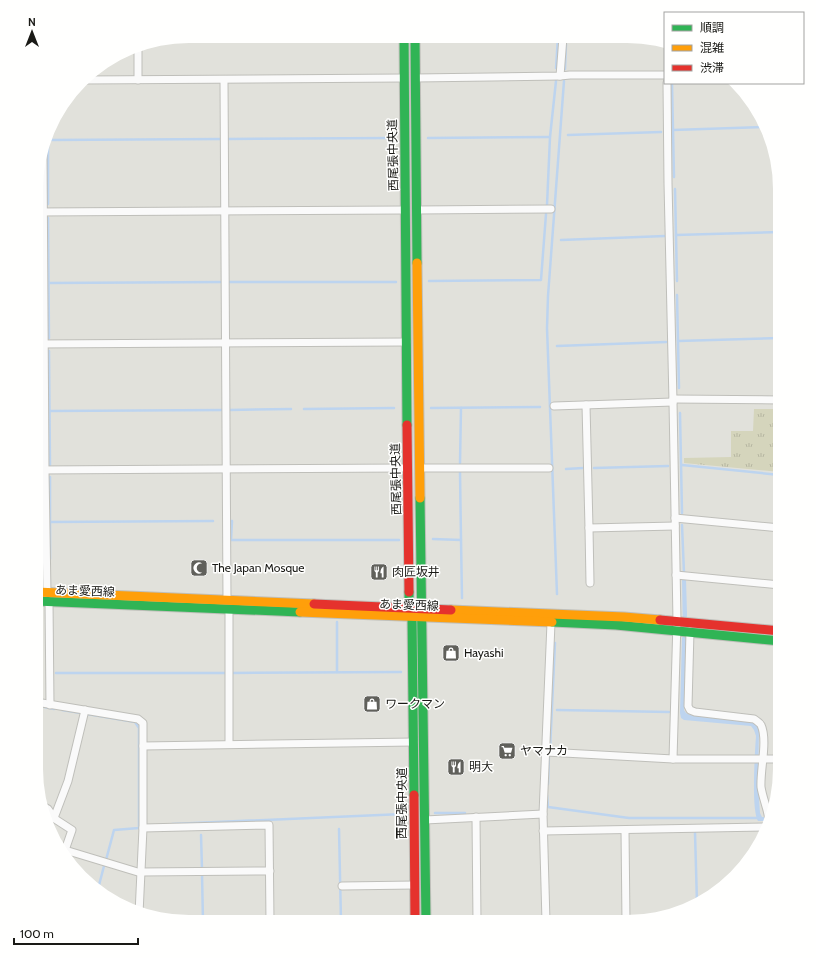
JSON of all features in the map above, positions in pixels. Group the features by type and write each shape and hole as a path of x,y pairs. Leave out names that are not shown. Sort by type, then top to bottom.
{"main road":[{"name":"西尾張中央道","path":"404,43 409,608 412,617 415,915"},
{"name":"西尾張中央道","path":"415,43 426,915"},
{"name":"あま愛西線","path":"43,595 48,597 228,605 412,617 422,613 624,617 773,640"},
{"name":"あま愛西線","path":"43,599 48,597"},
{"name":"あま愛西線","path":"228,605 409,608 422,613 551,622 616,625 676,625"},
{"name":"あま愛西線","path":"689,628 773,631"}],"street":[{"path":"560,76 563,43"},
{"path":"138,52 138,80"},
{"path":"416,78 664,75"},
{"path":"92,80 404,78"},
{"path":"224,80 229,744"},
{"path":"667,84 676,575 673,759"},
{"path":"417,210 551,209"},
{"path":"43,212 405,210"},
{"path":"43,344 407,342"},
{"path":"554,406 586,406 673,401 773,400"},
{"path":"586,406 590,582"},
{"path":"43,407 50,705"},
{"path":"45,470 408,468"},
{"path":"420,468 549,468"},
{"path":"675,518 773,527"},
{"path":"589,528 675,526"},
{"path":"676,575 773,584"},
{"path":"546,915 543,814 551,622"},
{"path":"689,628 688,706 690,710 695,712 754,719 761,724 763,733 759,759 761,785 766,812"},
{"path":"43,704 138,719 143,723 143,828 139,906"},
{"path":"54,818 68,781 85,710"},
{"path":"143,746 414,742"},
{"path":"546,752 673,759 773,759"},
{"path":"49,811 54,818 72,830 66,847"},
{"path":"425,820 543,814"},
{"path":"476,817 477,915"},
{"path":"143,828 269,824 270,915"},
{"path":"543,830 761,827"},
{"path":"626,830 626,915"},
{"path":"70,854 141,873 270,871"},
{"path":"342,886 415,885"}],"green space":[{"path":"754,409 773,409 773,471 684,463 684,458 731,457 731,431 753,431"}],"water":[{"path":"682,579 686,579 687,613 684,710 690,715 749,720 757,725 759,731 758,785 760,813 762,817 765,817 763,821 758,821 756,815 754,780 756,736 751,726 684,720 681,718 683,636"}],"waterway":[{"path":"556,68 558,43"},
{"path":"565,69 566,44"},
{"path":"547,205 550,137 556,81"},
{"path":"557,594 547,328 564,81"},
{"path":"672,84 674,177"},
{"path":"673,130 759,127"},
{"path":"568,135 661,132"},
{"path":"428,138 550,137"},
{"path":"227,139 392,138"},
{"path":"52,140 222,139"},
{"path":"48,151 48,204"},
{"path":"675,189 677,281"},
{"path":"429,281 541,280 546,214"},
{"path":"48,218 49,338"},
{"path":"676,235 773,232"},
{"path":"561,240 665,236"},
{"path":"49,283 223,282"},
{"path":"228,282 396,282"},
{"path":"677,295 679,388"},
{"path":"678,341 773,338"},
{"path":"557,346 666,342"},
{"path":"49,351 50,465"},
{"path":"431,408 540,407"},
{"path":"304,409 394,408"},
{"path":"460,463 461,408"},
{"path":"229,410 291,409"},
{"path":"49,411 224,410"},
{"path":"680,413 682,513"},
{"path":"682,465 773,474"},
{"path":"594,468 668,466"},
{"path":"566,469 583,468"},
{"path":"460,472 461,540"},
{"path":"50,477 50,522 213,521"},
{"path":"231,521 231,540 399,540"},
{"path":"50,522 50,559"},
{"path":"682,525 684,573"},
{"path":"433,539 461,540 462,598"},
{"path":"337,622 337,672"},
{"path":"550,750 555,643"},
{"path":"232,673 401,672"},
{"path":"56,673 226,673"},
{"path":"43,707 54,709"},
{"path":"62,710 81,713"},
{"path":"557,710 669,712"},
{"path":"87,714 135,722 139,728 139,828 114,830 106,860"},
{"path":"548,784 549,754"},
{"path":"547,795 548,807 629,818 758,818"},
{"path":"435,813 465,813"},
{"path":"172,824 403,814"},
{"path":"339,829 341,915"},
{"path":"695,833 697,897"},
{"path":"201,835 202,869"},
{"path":"99,884 104,866"},
{"path":"202,874 203,915"}],"traffic: fast":[{"path":"404,43 407,425"},
{"path":"415,43 417,263"},
{"path":"420,498 426,915"},
{"path":"409,592 409,608 412,617 414,795"},
{"path":"43,601 300,612"},
{"path":"552,622 616,625 773,640"}],"traffic: slow":[{"path":"417,263 420,498"},
{"path":"43,592 314,604"},
{"path":"451,610 624,617 660,620"},
{"path":"300,612 552,622"}],"traffic: jam":[{"path":"407,425 409,592"},
{"path":"314,604 451,610"},
{"path":"660,620 773,630"},
{"path":"414,795 415,915"}],"place":[{"name":"The Japan Mosque","path":"199,568"},
{"name":"肉匠坂井","path":"379,572"},
{"name":"Hayashi","path":"451,653"},
{"name":"ワークマン","path":"372,704"},
{"name":"ヤマナカ","path":"507,751"},
{"name":"明大","path":"456,767"}]}
